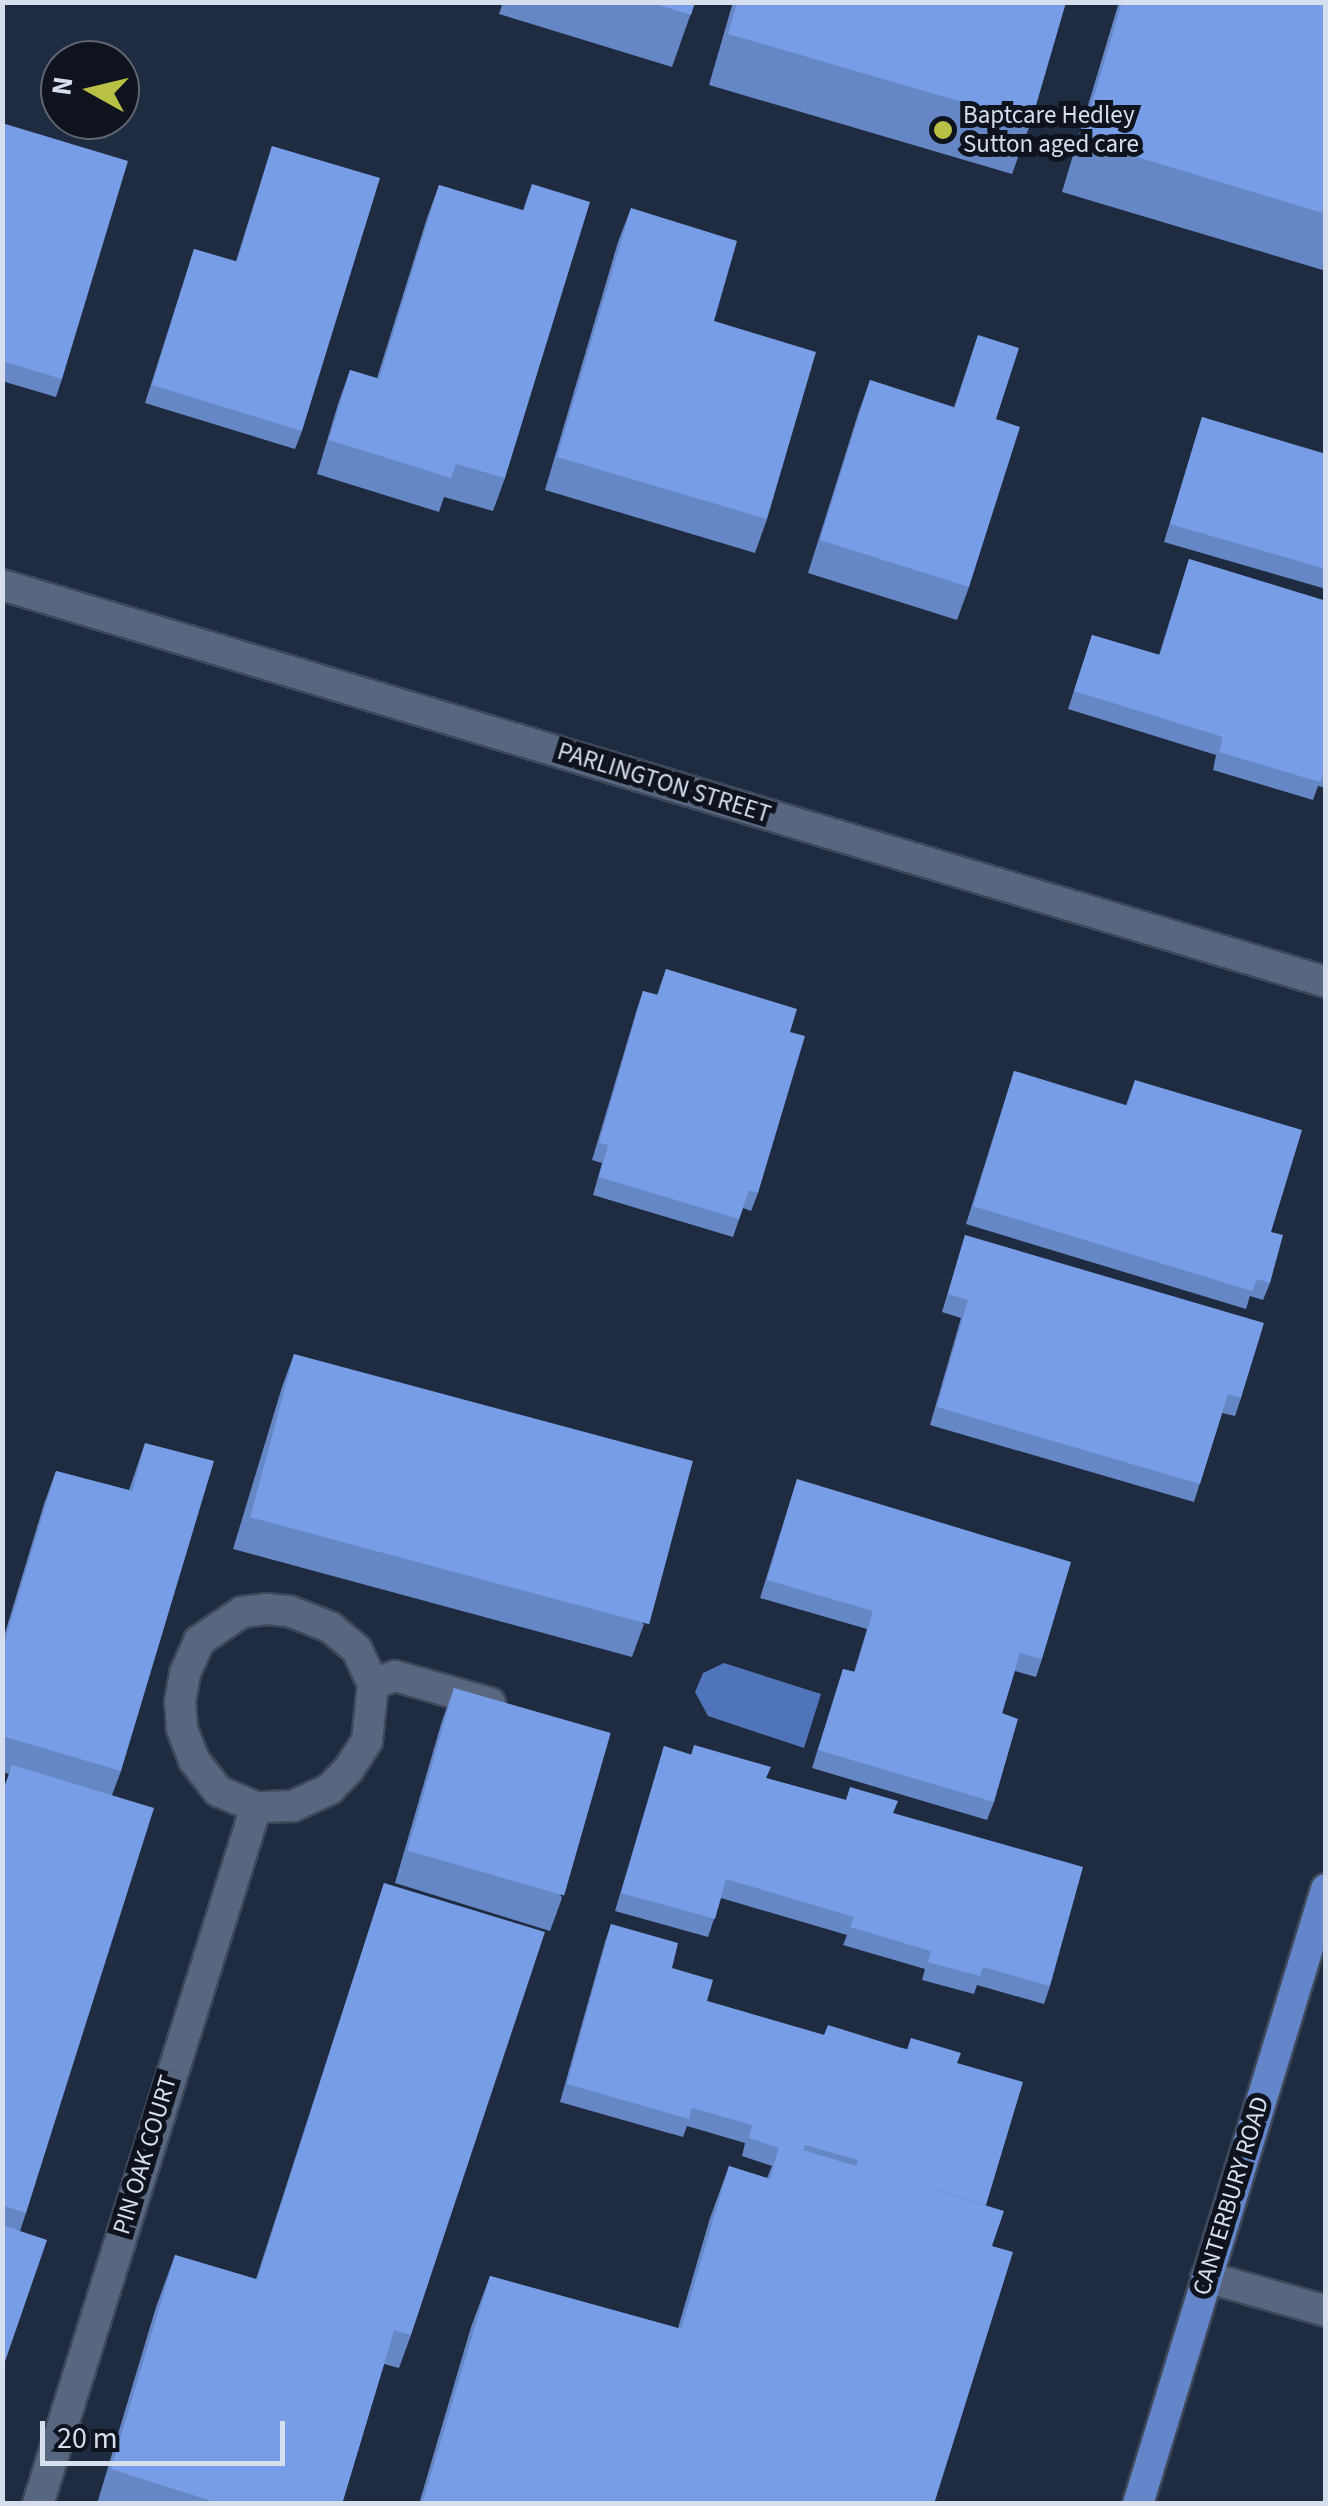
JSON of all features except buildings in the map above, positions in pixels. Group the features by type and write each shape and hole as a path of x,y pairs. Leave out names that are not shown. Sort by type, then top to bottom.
{"main road":[{"name":"CANTERBURY ROAD","path":"1138,2504 1326,1888"}],"street":[{"name":"PARLINGTON STREET","path":"2,584 1326,982"},
{"path":"289,1611 330,1627 357,1650 373,1684 366,1741 330,1789 293,1806 256,1807 218,1791 194,1760 182,1728 180,1702 185,1673 199,1641 242,1612 289,1611"},
{"path":"373,1684 395,1676 520,1711"},
{"name":"PIN OAK COURT","path":"38,2504 256,1807"},
{"path":"1206,2277 1326,2311"}],"water":[{"path":"724,1663 821,1694 804,1748 708,1716 695,1692 703,1673"}],"place":[{"name":"Baptcare Hedley Sutton aged care","path":"943,130"}]}
